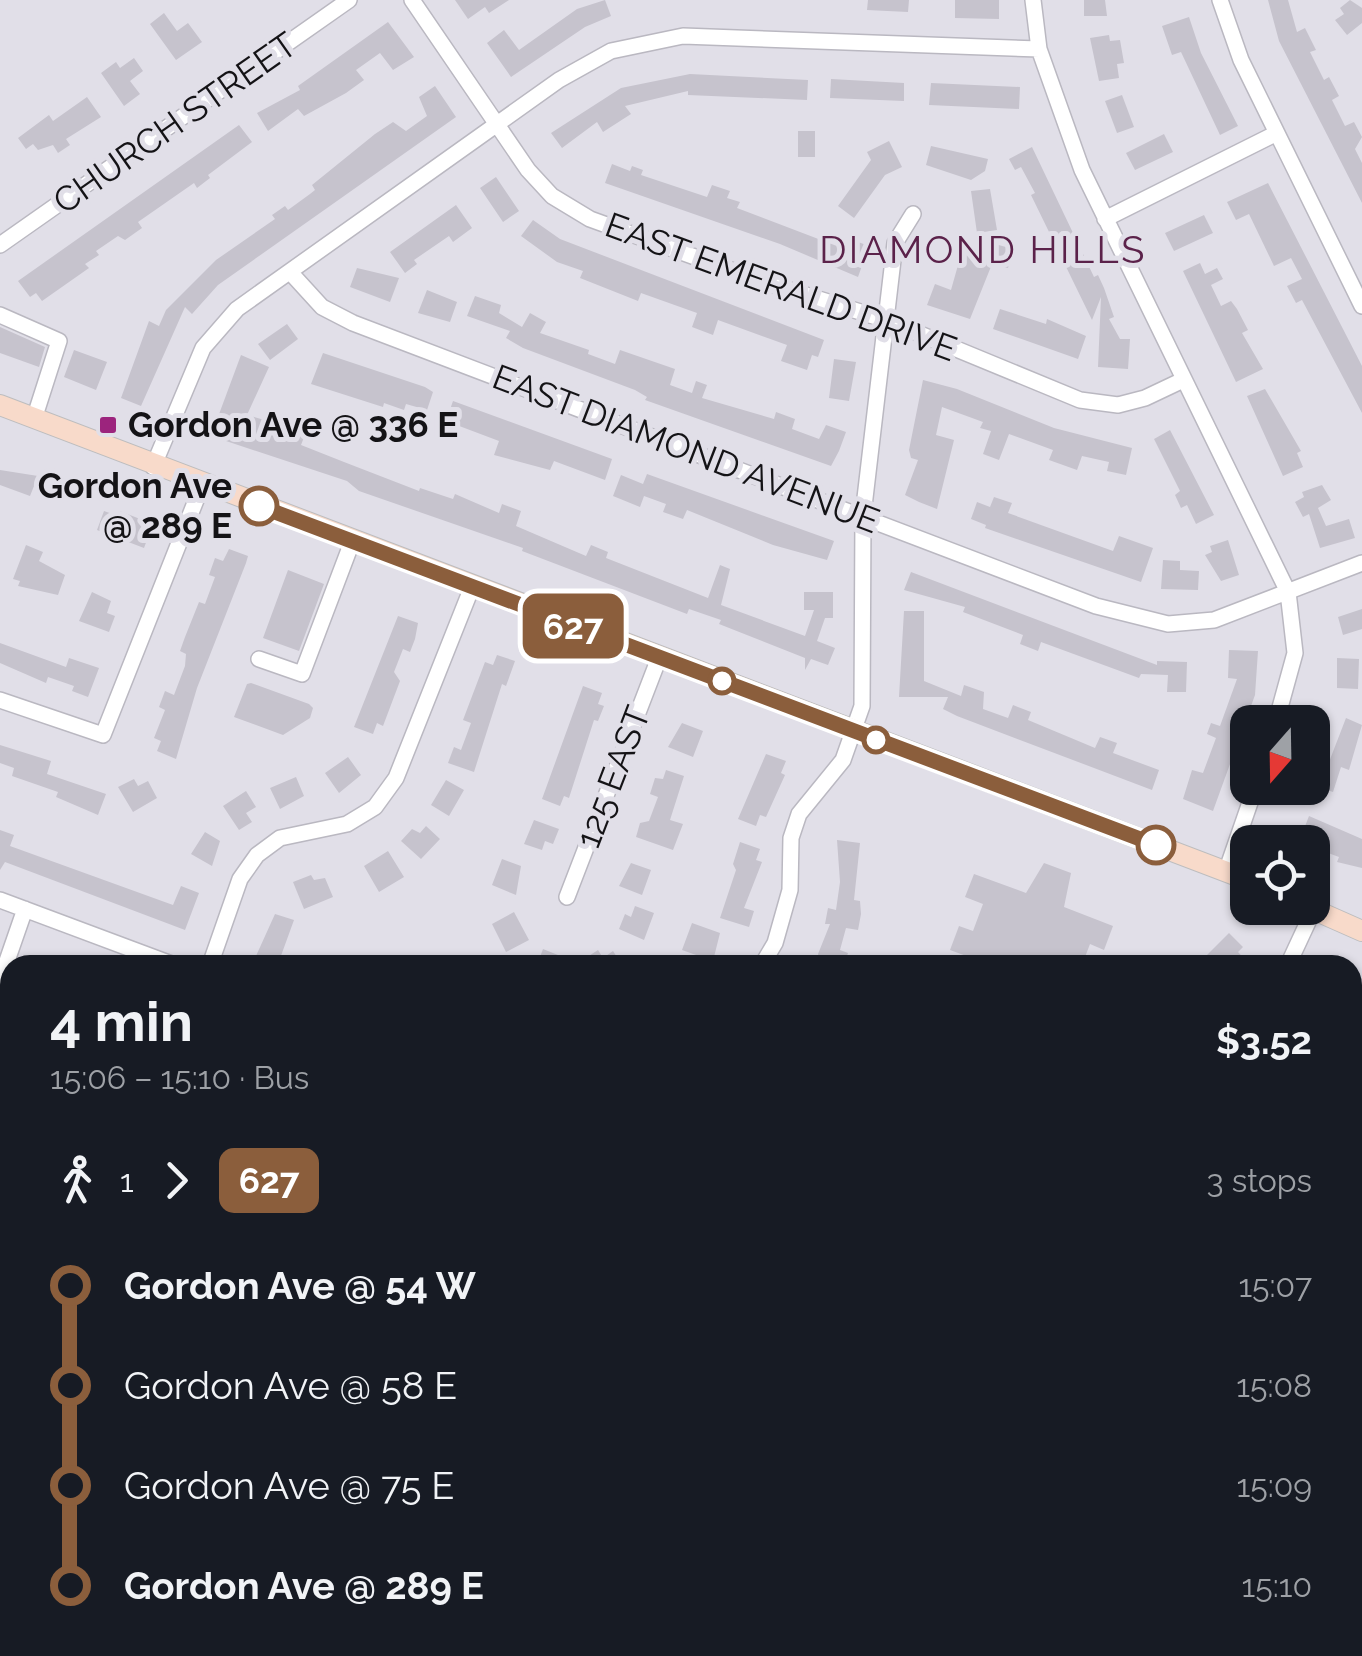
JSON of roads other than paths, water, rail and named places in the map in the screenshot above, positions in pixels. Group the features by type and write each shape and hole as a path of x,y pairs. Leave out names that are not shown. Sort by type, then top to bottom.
{"main road":[{"path":"0,405 153,467 1230,873"},
{"path":"1330,916 1362,931"}],"street":[{"name":"CHURCH STREET","path":"0,245 350,0"},
{"name":"EAST EMERALD DRIVE","path":"412,0 528,170 552,196 590,218 764,282 886,320 1080,400 1118,405 1145,398 1184,380"},
{"path":"1033,0 1040,49 1104,219 1288,592 1295,653 1281,705"},
{"path":"1220,0 1241,60 1362,306"},
{"path":"153,467 203,348 237,309 500,126 559,80 611,51 683,36 1040,49"},
{"path":"1104,219 1277,133"},
{"path":"768,955 790,890 791,838 799,814 843,760 862,706 864,515 895,244 913,214"},
{"name":"EAST DIAMOND AVENUE","path":"290,272 322,307 353,323 1096,606 1168,624 1214,620 1362,563"},
{"path":"0,315 58,341 34,419"},
{"path":"0,700 103,735 202,485"},
{"path":"259,659 302,674 352,542"},
{"path":"213,955 240,879 257,855 280,838 347,824 375,807 396,778 472,587"},
{"name":"125 EAST","path":"567,897 659,658"},
{"path":"1226,872 1249,805"},
{"path":"0,900 147,955"},
{"path":"9,955 25,909"},
{"path":"1292,955 1305,925"}],"place":[{"name":"Gordon Ave @ 336 E","path":"108,425"},
{"name":"Gordon Ave @ 289 E","path":"259,506"}],"district":[{"name":"DIAMOND HILLS","path":"983,250"}]}
